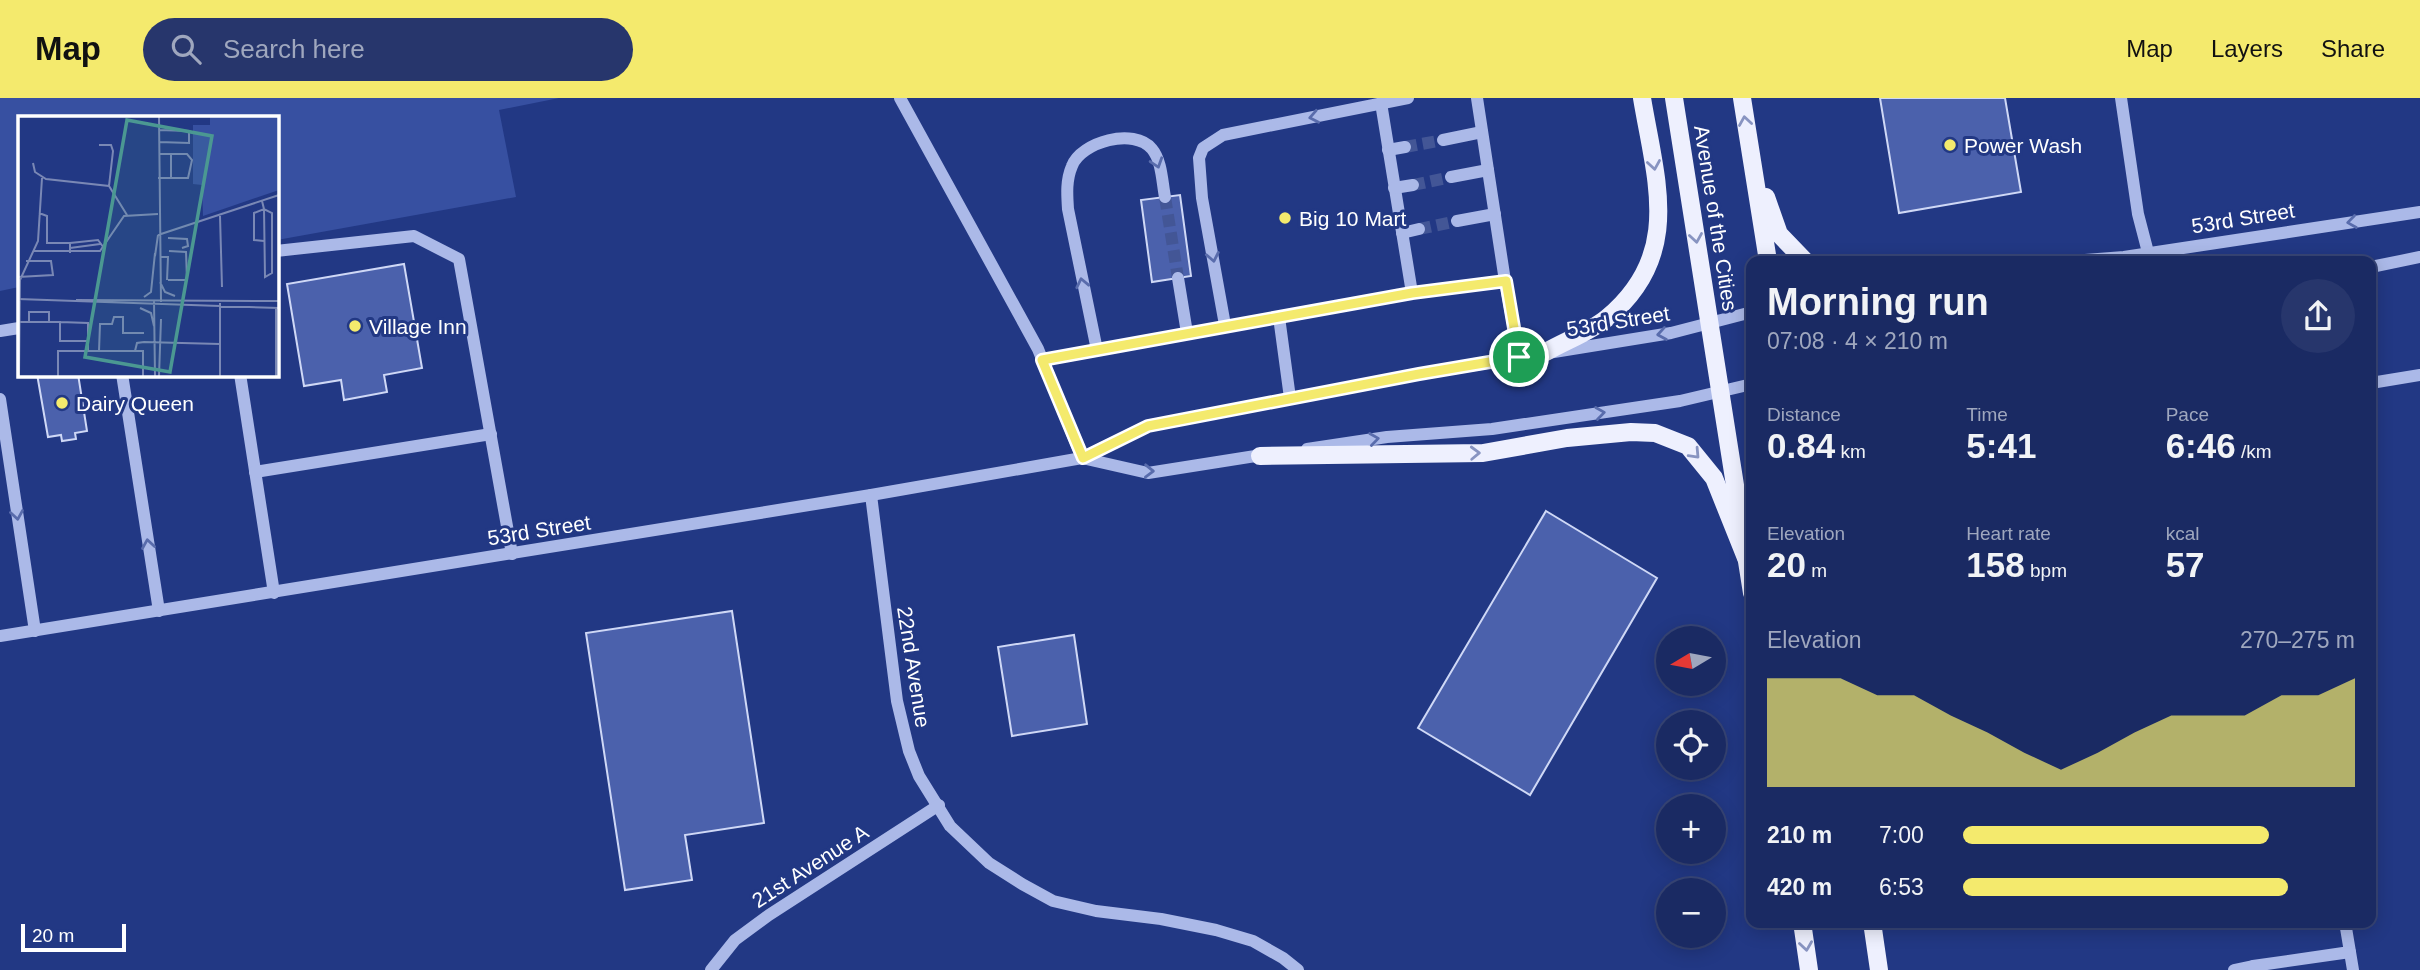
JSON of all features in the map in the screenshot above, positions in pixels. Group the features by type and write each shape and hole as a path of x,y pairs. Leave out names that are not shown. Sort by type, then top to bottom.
{"main road":[{"path":"1546,352 1605,320 1636,289 1653,256 1660,201 1642,98"},
{"name":"Avenue of the Cities","path":"1674,98 1746,558"},
{"path":"1742,98 1767,256"},
{"path":"1751,158 1780,234 1800,256"},
{"path":"1260,456 1483,453 1567,438 1632,432 1656,433 1688,446 1714,478 1746,558"},
{"path":"1803,928 1810,970"},
{"path":"1873,928 1882,970"},
{"path":"1882,970 1883,928"}],"street":[{"path":"900,98 1042,360 1083,458"},
{"path":"1226,325 1202,198 1199,158 1203,148 1223,135 1408,98"},
{"path":"1477,98 1519,357"},
{"path":"2120,98 2138,215 2149,256"},
{"path":"1381,103 1412,293"},
{"path":"1443,140 1482,132"},
{"path":"1097,350 1068,209 1067,187 1073,163 1093,146 1113,138 1138,138 1152,149 1158,161 1165,197"},
{"path":"1388,150 1405,146"},
{"path":"1451,177 1488,170"},
{"path":"1394,188 1413,185"},
{"name":"53rd Street","path":"2155,256 2420,212"},
{"path":"1457,222 1495,214"},
{"path":"1402,233 1419,229"},
{"path":"278,251 414,236 459,259 512,554"},
{"path":"2376,266 2420,257"},
{"path":"1178,278 1187,333"},
{"path":"1042,360 1412,293 1506,281"},
{"name":"53rd Street","path":"0,636 871,495 1083,458 1148,426 1546,352 1671,333 1746,314"},
{"path":"1279,317 1290,398"},
{"path":"0,331 18,328"},
{"path":"2376,382 2420,374"},
{"path":"122,376 159,611"},
{"path":"240,376 274,593"},
{"name":"53rd Street","path":"1083,458 1148,473 1387,437 1492,429 1681,401 1746,385"},
{"path":"0,399 35,631"},
{"path":"255,472 491,434"},
{"name":"22nd Avenue","path":"871,495 897,701 909,751 919,776 950,826 989,863 1054,901 1096,911 1161,919 1216,930 1253,941 1298,970"},
{"name":"21st Avenue A","path":"711,970 735,940 769,915 939,805"},
{"path":"2346,928 2353,970"},
{"path":"2234,970 2350,953"}],"shaded area":[{"path":"0,98 559,98 499,110 516,197 278,240 278,116 18,116 18,287 0,291"}],"building":[{"name":"Power Wash","path":"1880,98 2005,98 2021,192 1899,213"},
{"path":"1180,195 1191,276 1152,282 1141,200"},
{"name":"Village Inn","path":"404,264 422,368 384,375 387,392 344,400 341,380 304,386 287,284"},
{"name":"Dairy Queen","path":"37,376 78,376 87,431 75,433 76,439 62,441 61,435 48,437"},
{"path":"1546,511 1657,578 1530,795 1418,728"},
{"path":"732,611 764,823 685,835 692,880 625,890 586,633"},
{"path":"1074,635 1087,724 1012,736 998,647"}],"tunnel":[{"path":"1405,147 1443,140"},
{"path":"1413,185 1451,177"},
{"path":"1165,197 1178,278"},
{"path":"1419,229 1457,221"}],"place":[{"name":"Power Wash","path":"1950,145"},
{"name":"Big 10 Mart","path":"1285,218"},
{"name":"Village Inn","path":"355,326"},
{"name":"Dairy Queen","path":"62,403"}],"route":[{"path":"1506,281 1519,357 1148,426 1083,458 1042,360 1412,293 1506,281"}]}
